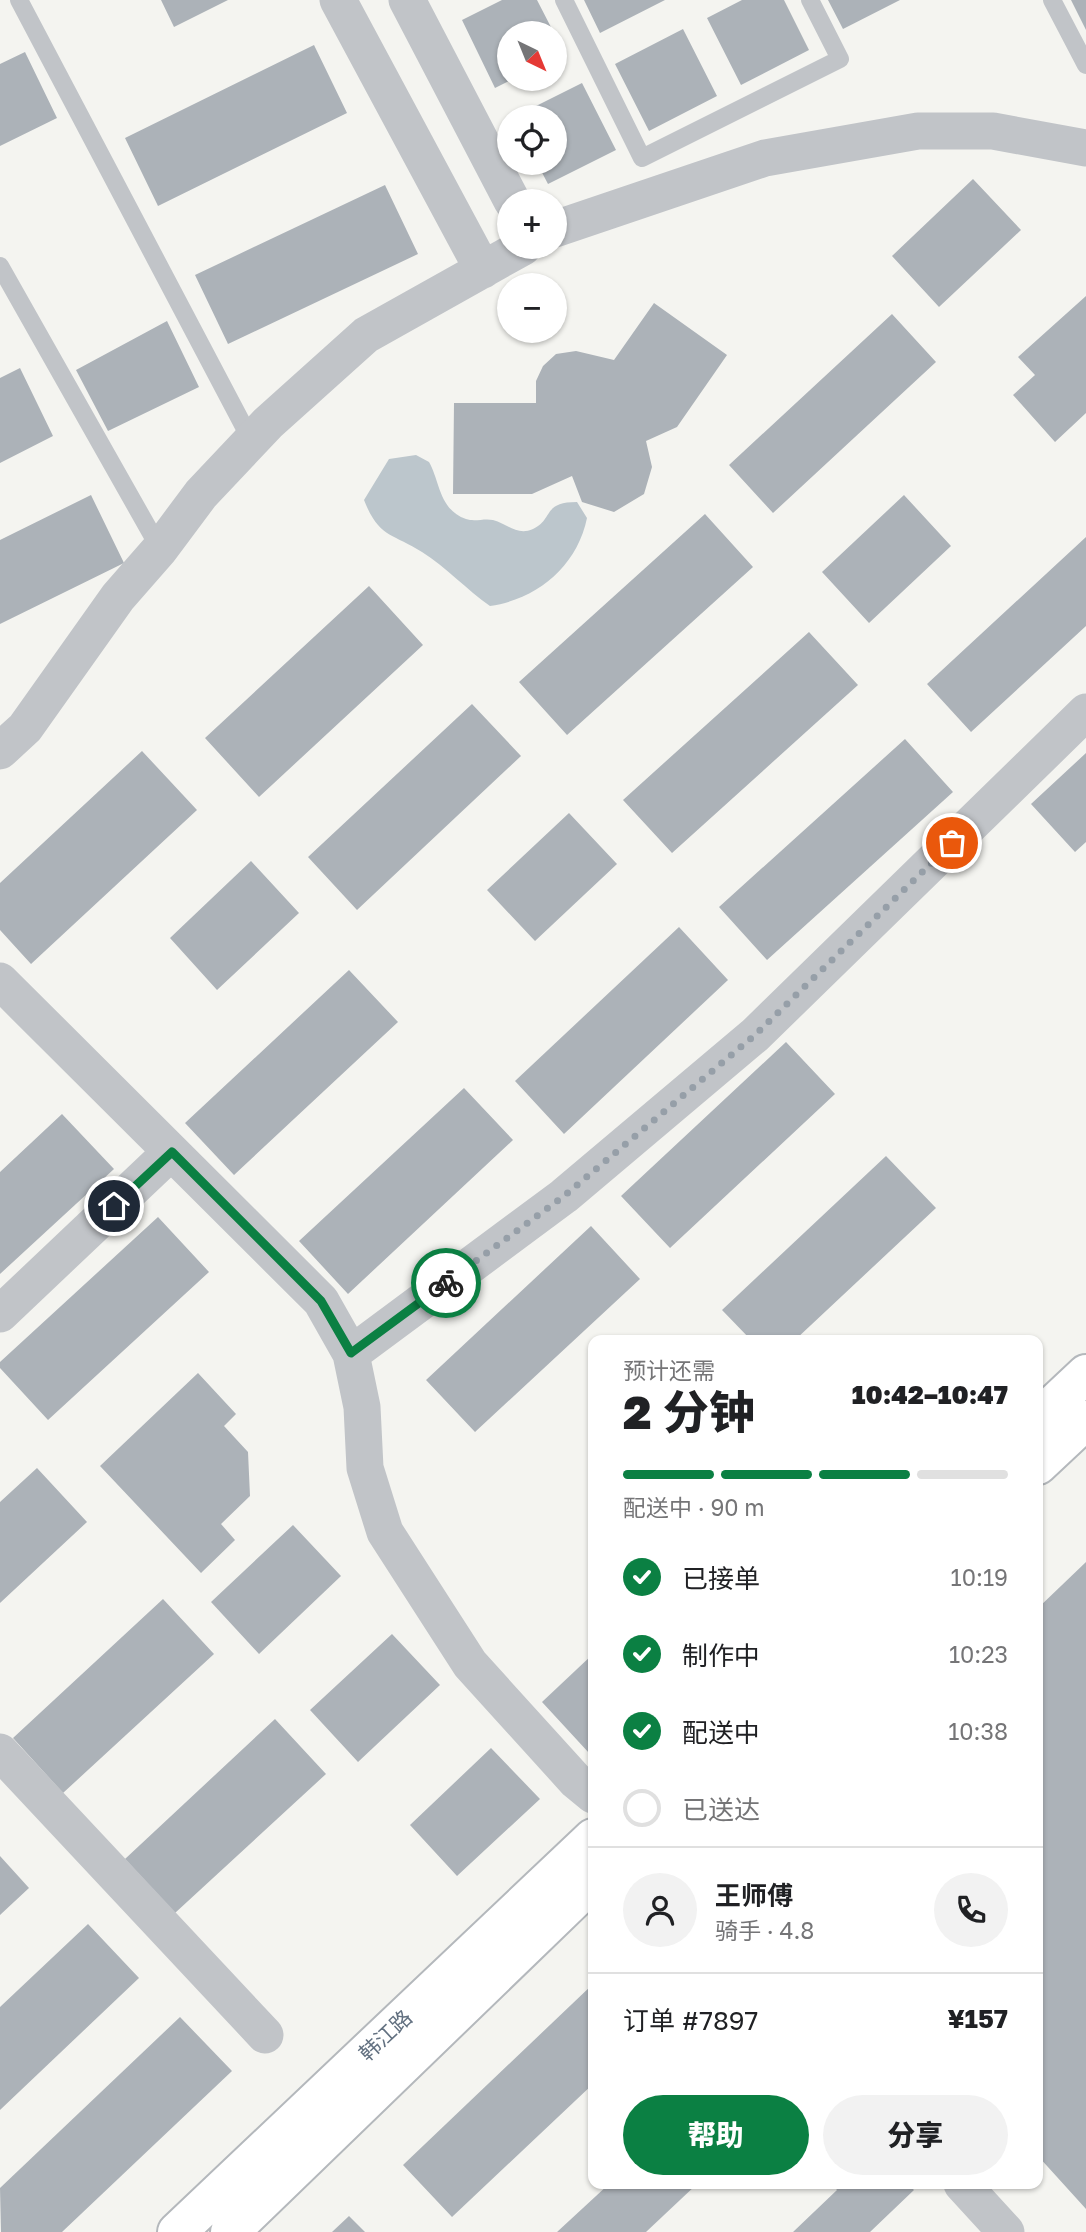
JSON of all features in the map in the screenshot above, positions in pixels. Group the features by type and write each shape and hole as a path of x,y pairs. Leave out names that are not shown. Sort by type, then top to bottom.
{"street":[{"path":"338,0 483,270"},
{"path":"407,0 506,189"},
{"path":"567,225 765,158 918,131 993,131 1086,148"},
{"path":"0,751 25,728 118,597 160,549 201,494 251,440 366,335 502,259"},
{"path":"351,1353 564,1196 755,1035 1086,712"},
{"path":"0,981 321,1301 351,1353 362,1407 365,1468 385,1532 470,1664 576,1782 588,1791"},
{"path":"0,1314 172,1152"},
{"path":"1043,1414 1086,1374"},
{"path":"1043,1460 1086,1420"},
{"path":"0,1752 265,2035"},
{"name":"韩江路","path":"177,2232 588,1843"},
{"name":"韩江路","path":"230,2232 588,1886"},
{"path":"967,2189 1006,2232"}],"lane":[{"path":"19,0 251,440"},
{"path":"564,0 642,158 840,59 810,0"},
{"path":"1052,0 1086,65"},
{"path":"0,265 160,549"}],"shaded area":[{"path":"416,455 429,462 450,509 466,519 493,520 517,530 527,531 544,521 558,505 577,502 587,518 582,535 565,565 539,588 508,602 490,606 431,558 387,533 375,521 364,500 389,459"}],"building":[{"path":"161,0 228,0 174,27"},
{"path":"502,0 537,0 548,21 497,21 495,88 462,20"},
{"path":"584,0 665,0 600,33"},
{"path":"742,0 784,0 809,50 741,85 707,18"},
{"path":"828,0 900,0 843,29"},
{"path":"1071,0 1086,0 1086,30"},
{"path":"683,29 717,96 649,131 615,64"},
{"path":"314,45 347,113 158,206 125,138"},
{"path":"25,52 57,118 0,146 0,64"},
{"path":"582,83 616,150 567,174 567,105 538,105"},
{"path":"543,175 566,175 548,184"},
{"path":"973,179 1021,230 939,307 892,256"},
{"path":"385,185 418,254 228,344 195,275"},
{"path":"1086,296 1086,413 1055,442 1013,395 1035,375 1018,357"},
{"path":"654,303 727,355 677,427 646,441 652,467 644,494 614,512 582,502 572,476 532,494 453,494 454,403 536,403 536,381 543,366 556,354 576,351 614,360"},
{"path":"892,314 936,362 773,513 729,465"},
{"path":"167,321 199,387 108,431 76,370"},
{"path":"20,368 53,436 0,463 0,378"},
{"path":"91,495 124,563 0,624 0,540"},
{"path":"904,495 951,546 869,623 822,572"},
{"path":"705,514 753,567 567,735 519,682"},
{"path":"1086,537 1086,626 971,732 927,684"},
{"path":"369,586 423,645 259,797 205,738"},
{"path":"809,632 858,685 672,853 623,800"},
{"path":"472,704 521,756 357,910 308,857"},
{"path":"905,739 953,792 767,960 719,907"},
{"path":"142,751 197,810 31,964 0,930 0,883"},
{"path":"1086,753 1086,842 1075,852 1031,804"},
{"path":"569,813 617,864 535,941 487,890"},
{"path":"251,861 299,913 217,990 170,938"},
{"path":"679,927 728,980 564,1134 515,1081"},
{"path":"349,970 398,1022 234,1175 185,1123"},
{"path":"786,1042 835,1094 670,1248 621,1196"},
{"path":"464,1088 513,1140 348,1294 299,1241"},
{"path":"62,1114 114,1169 0,1274 0,1172"},
{"path":"886,1156 936,1208 800,1335 746,1335 722,1310"},
{"path":"158,1217 209,1272 48,1420 0,1368 0,1362"},
{"path":"591,1226 640,1279 475,1432 426,1380"},
{"path":"198,1373 236,1414 224,1426 248,1452 250,1496 221,1524 235,1540 201,1573 100,1466"},
{"path":"37,1468 87,1522 0,1603 0,1502"},
{"path":"293,1525 341,1576 259,1654 211,1602"},
{"path":"1086,1562 1086,2209 1043,2162 1043,1603"},
{"path":"163,1599 214,1654 63,1793 13,1738"},
{"path":"392,1634 440,1685 358,1762 310,1710"},
{"path":"588,1659 588,1752 542,1702"},
{"path":"275,1719 326,1774 175,1913 125,1859"},
{"path":"491,1748 540,1799 457,1876 410,1825"},
{"path":"0,1856 29,1888 0,1915"},
{"path":"88,1924 139,1978 0,2110 0,2007"},
{"path":"588,1989 588,2089 452,2217 403,2165"},
{"path":"180,2017 232,2071 62,2232 1,2232 0,2188"},
{"path":"604,2189 692,2189 646,2232 557,2232"},
{"path":"837,2190 914,2190 870,2232 793,2232"},
{"path":"349,2216 365,2232 332,2232"}],"way so far":[{"path":"446,1283 564,1196 755,1035 952,843"}],"route":[{"path":"114,1206 172,1152 321,1301 351,1353 446,1283"}]}
